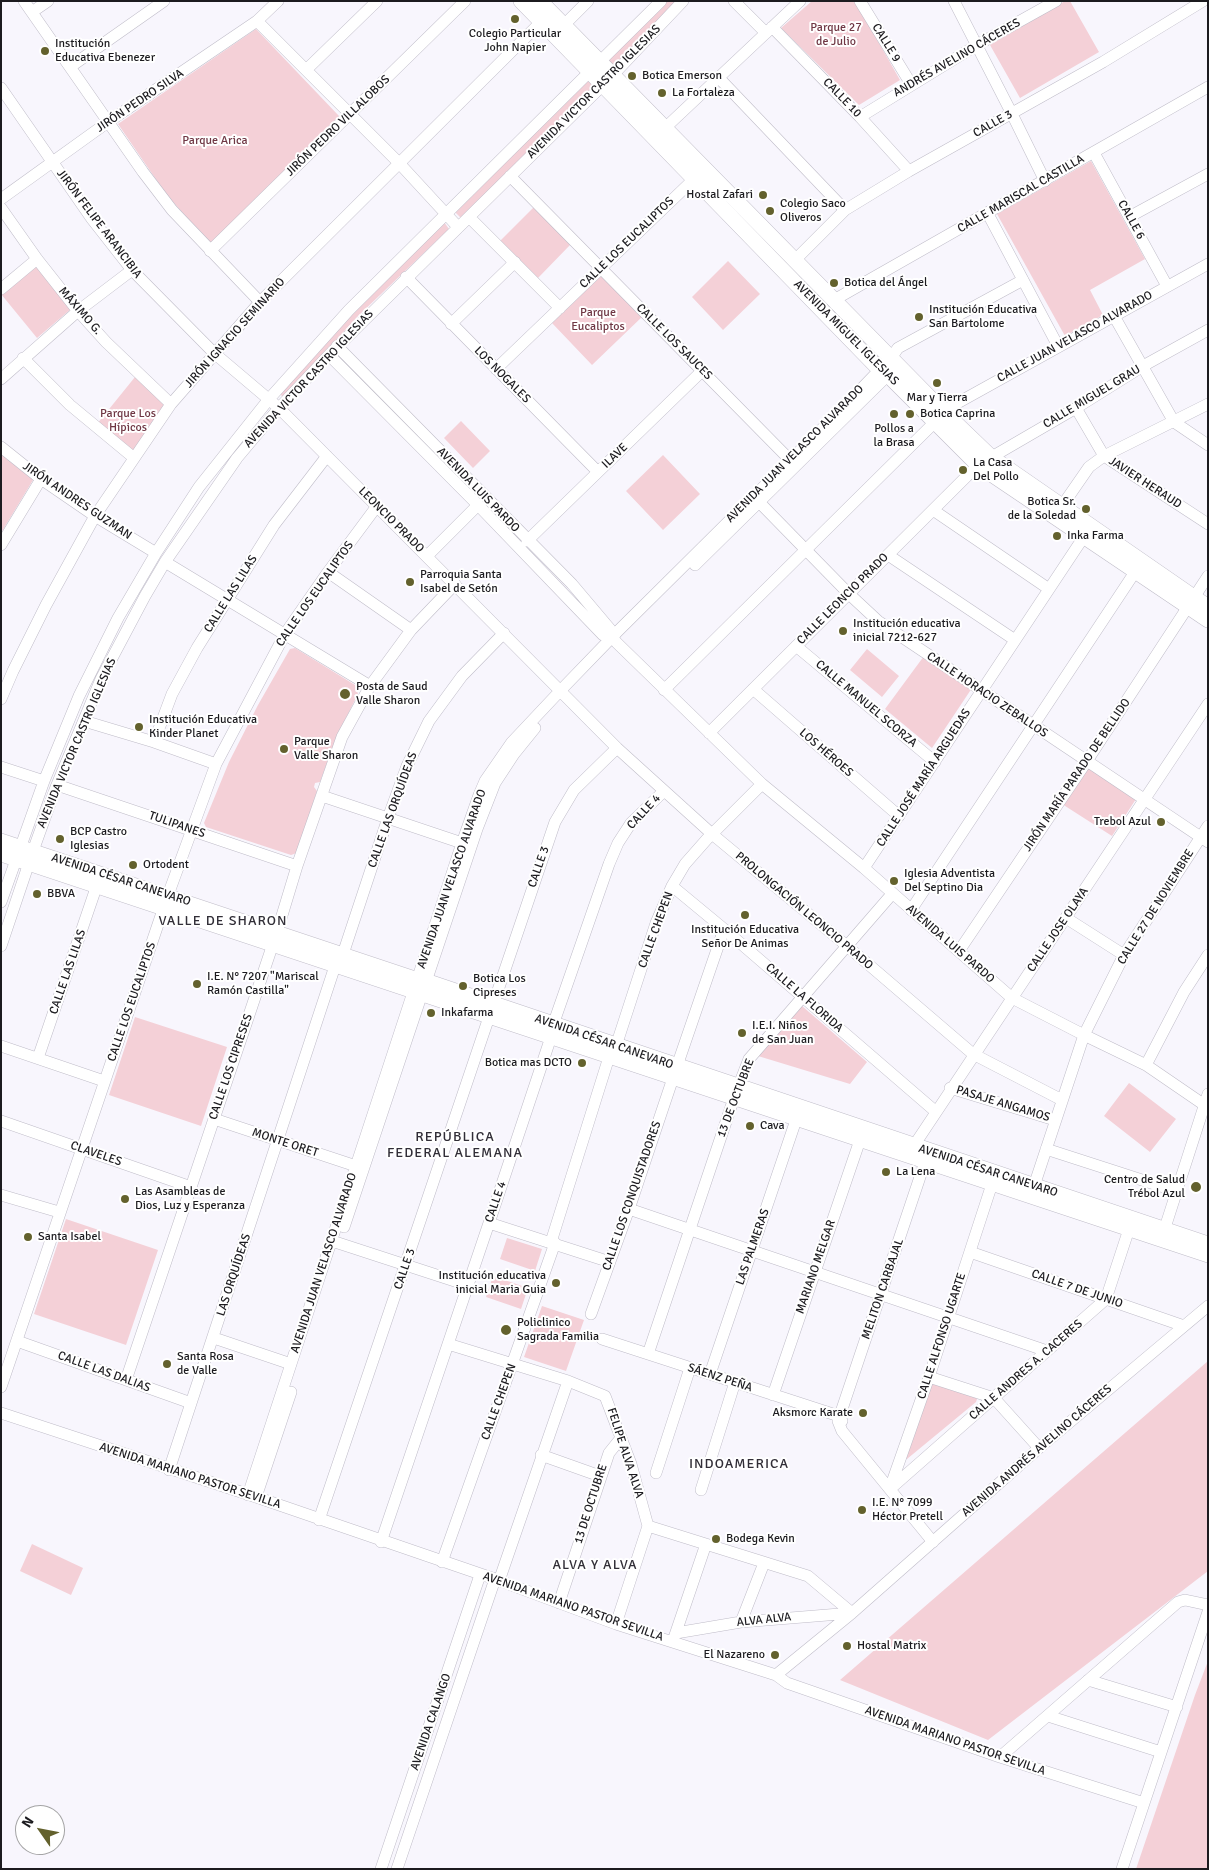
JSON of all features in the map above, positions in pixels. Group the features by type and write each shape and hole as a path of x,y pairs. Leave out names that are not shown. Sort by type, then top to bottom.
{"main road":[{"name":"AVENIDA MIGUEL IGLESIAS","path":"521,1 541,22 608,79 694,179 884,372 991,457 1062,506 1191,602 1208,620"},
{"name":"AVENIDA MIGUEL IGLESIAS","path":"540,1 564,25 596,67"},
{"name":"AVENIDA MIGUEL IGLESIAS","path":"608,79 665,128 891,358 978,465 1135,572 1191,602 1208,607"},
{"name":"AVENIDA CÉSAR CANEVARO","path":"1,840 24,855 97,886 166,902"},
{"name":"AVENIDA CÉSAR CANEVARO","path":"1,854 24,855 910,1151 1034,1186 1163,1235 1208,1255"},
{"name":"AVENIDA CÉSAR CANEVARO","path":"736,1092 796,1120 860,1140 910,1151 926,1162 1129,1229 1208,1244"}],"street":[{"path":"24,1 172,210 210,252 260,302"},
{"path":"32,12 48,1"},
{"path":"70,67 164,1"},
{"name":"JIRÓN PEDRO SILVA","path":"1,200 108,122 257,21 278,1"},
{"path":"306,70 377,1"},
{"name":"JIRÓN PEDRO VILLALOBOS","path":"210,252 465,1"},
{"path":"564,25 588,1"},
{"name":"AVENIDA VICTOR CASTRO IGLESIAS","path":"1,946 44,781 79,696 118,618 156,553 199,487 269,399 349,310 662,1"},
{"name":"AVENIDA VICTOR CASTRO IGLESIAS","path":"1,902 57,785 101,680 145,596 165,562 237,458 279,408 337,346 608,79 683,1"},
{"name":"CALLE 10","path":"734,1 769,30 860,117 909,171"},
{"path":"665,128 800,1"},
{"name":"CALLE 9","path":"860,1 911,84"},
{"path":"954,1 1045,181"},
{"name":"ANDRÉS AVELINO CÁCERES","path":"860,117 911,84 1056,1"},
{"name":"CALLE 3","path":"795,260 845,210 909,171 1103,62 1203,1"},
{"path":"257,21 399,163 458,227"},
{"name":"JIRÓN IGNACIO SEMINARIO","path":"1,699 12,671 95,516 171,404 260,302 541,22"},
{"path":"718,77 845,210"},
{"name":"CALLE MARISCAL CASTILLA","path":"834,300 1208,87"},
{"name":"JIRÓN FELIPE ARANCIBIA","path":"1,88 92,219 132,270 214,353 279,408"},
{"name":"CALLE 6","path":"1094,153 1167,286"},
{"path":"1129,217 1208,174"},
{"name":"CALLE LOS SAUCES","path":"510,176 793,463"},
{"name":"CALLE LOS EUCALIPTOS","path":"496,370 694,179"},
{"name":"MÁXIMO G.","path":"1,208 37,259 78,311 106,342 171,404"},
{"path":"988,214 1058,346"},
{"path":"469,217 560,308"},
{"path":"1,289 37,259"},
{"path":"451,324 515,262"},
{"name":"CALLE JUAN VELASCO ALVARADO","path":"664,690 939,417 1058,346 1208,264"},
{"path":"1,379 78,311 132,270"},
{"name":"LOS NOGALES","path":"406,277 598,472"},
{"name":"AVENIDA JUAN VELASCO ALVARADO","path":"252,1496 420,986 462,843 485,781 512,742 884,372 898,348 1023,280"},
{"path":"1114,316 1174,422 1208,445"},
{"name":"CALLE MIGUEL GRAU","path":"978,465 1076,408 1143,366 1208,330"},
{"name":"AVENIDA LUIS PARDO","path":"337,346 527,541 572,584 610,629 614,640"},
{"name":"AVENIDA LUIS PARDO","path":"329,355 603,634 614,640 762,784 864,868 1012,998 1146,1065 1206,1102"},
{"path":"24,358 70,405 134,458"},
{"name":"ILAVE","path":"527,541 702,371"},
{"path":"1062,506 1089,467 1104,456 1208,404"},
{"name":"LEONCIO PRADO","path":"279,408 563,693"},
{"name":"JAVIER HERAUD","path":"1076,408 1104,456 1208,524"},
{"name":"JIRÓN ANDRES GUZMAN","path":"1,447 40,479 95,516 156,553"},
{"name":"CALLE LAS LILAS","path":"154,742 172,694 196,648 274,525 327,456"},
{"name":"AVENIDA JUAN VELASCO ALVARADO","path":"614,640 759,502 793,463"},
{"name":"CALLE LEONCIO PRADO","path":"709,733 978,465"},
{"path":"1,545 40,479"},
{"name":"CALLE HORACIO ZEBALLOS","path":"759,502 878,621 1204,839"},
{"path":"427,556 478,505"},
{"name":"CALLE LOS EUCALIPTOS","path":"1,1388 190,830 216,764 285,634 377,506"},
{"path":"932,510 1049,589"},
{"name":"CALLE JOSÉ MARÍA ARGUEDAS","path":"864,868 1083,538"},
{"path":"888,554 1015,640"},
{"path":"165,562 370,686"},
{"path":"328,572 411,630"},
{"path":"911,910 1135,572"},
{"name":"JIRÓN MARÍA PARADO DE BELLIDO","path":"959,951 1087,761 1208,576"},
{"name":"CALLE LOS CIPRESES","path":"126,1380 275,938 297,866 342,737 370,686 411,630 455,584"},
{"name":"CALLE LAS ORQUÍDEAS","path":"339,960 407,766 429,721 462,676 504,633"},
{"name":"CALLE MANUEL SCORZA","path":"796,646 935,762"},
{"name":"LOS HÉROES","path":"753,689 899,816"},
{"name":"AVENIDA JUAN VELASCO ALVARADO","path":"252,1496 291,1364 335,1242 356,1166 476,828 495,783 514,754 563,693"},
{"name":"PROLONGACIÓN LEONCIO PRADO","path":"563,693 617,748 712,834 973,1054 1062,1100"},
{"name":"CALLE JOSE OLAYA","path":"910,1151 950,1088 1146,799 1208,704"},
{"path":"84,721 154,742 216,764"},
{"name":"CALLE 3","path":"319,1520 555,822 574,790 617,748"},
{"path":"1,767 44,781"},
{"name":"CALLE CHEPEN","path":"442,1562 513,1364 656,923 672,886 685,864 762,784"},
{"name":"TULIPANES","path":"57,785 297,866"},
{"name":"CALLE 4","path":"381,1542 609,864 618,843 632,823 664,791"},
{"path":"322,796 462,843"},
{"name":"CALLE 27 DE NOVIEMBRE","path":"1034,1186 1084,1035 1124,955 1204,839 1208,826"},
{"name":"CALLE LAS LILAS","path":"38,1058 97,886"},
{"name":"CALLE LA FLORIDA","path":"672,886 935,1111"},
{"name":"13 DE OCTUBRE","path":"648,1354 736,1092 749,1059 892,894"},
{"path":"1066,918 1124,955"},
{"name":"CALLE LOS CONQUISTADORES","path":"591,1314 629,1209 724,929"},
{"path":"1146,1065 1184,992 1208,955"},
{"name":"LAS ORQUÍDEAS","path":"169,1470 339,960"},
{"path":"1,1046 104,1081"},
{"name":"PASAJE ANGAMOS","path":"950,1088 1055,1120"},
{"path":"1163,1235 1206,1102"},
{"name":"MONTE ORET","path":"214,1119 356,1166"},
{"name":"LAS PALMERAS","path":"710,1374 796,1120"},
{"name":"CLAVELES","path":"1,1121 191,1187"},
{"name":"MARIANO MELGAR","path":"773,1395 860,1140"},
{"path":"1046,1149 1176,1191"},
{"name":"MELITON CARBAJAL","path":"839,1416 926,1162"},
{"name":"CALLE ALFONSO UGARTE","path":"890,1489 992,1184"},
{"path":"1,1194 60,1212"},
{"path":"629,1209 1047,1351"},
{"path":"489,1222 610,1262"},
{"path":"1106,1299 1129,1229"},
{"path":"335,1242 467,1285"},
{"name":"CALLE 7 DE JUNIO","path":"970,1252 1184,1326"},
{"name":"CALLE ANDRES A. CACERES","path":"890,1489 1106,1299"},
{"name":"AVENIDA ANDRÉS AVELINO CÁCERES","path":"776,1675 852,1612 1039,1448 1208,1306"},
{"path":"214,1338 291,1364"},
{"name":"SÁENZ PEÑA","path":"602,1339 839,1416"},
{"name":"CALLE LAS DALIAS","path":"17,1341 191,1403"},
{"name":"FELIPE ALVA ALVA","path":"448,1344 568,1381 605,1396 621,1438 648,1526"},
{"path":"656,1473 690,1368"},
{"path":"929,1377 994,1398 1039,1448"},
{"path":"497,1580 568,1381"},
{"path":"701,1490 735,1382"},
{"name":"AVENIDA MARIANO PASTOR SEVILLA","path":"1,1413 497,1580 616,1624 674,1638 776,1675 787,1683 1000,1758 1144,1803"},
{"path":"839,1416 857,1449 933,1542"},
{"name":"13 DE OCTUBRE","path":"559,1603 608,1453 621,1438"},
{"path":"542,1455 600,1476"},
{"path":"616,1624 648,1526 808,1576 852,1612"},
{"path":"674,1638 706,1544"},
{"path":"741,1622 764,1563"},
{"name":"AVENIDA CALANGO","path":"381,1869 480,1575"},
{"name":"AVENIDA CALANGO","path":"397,1869 497,1580"},
{"path":"1000,1758 1178,1602 1185,1600 1208,1605"},
{"name":"ALVA ALVA","path":"674,1638 741,1622 852,1612"},
{"path":"1122,1869 1208,1612"},
{"path":"1088,1680 1176,1707"},
{"path":"1048,1716 1161,1752"}],"green space":[{"path":"667,1 677,1 612,68 606,63"},
{"name":"Parque 27 de Julio","path":"812,1 855,1 900,80 859,105 781,28"},
{"path":"1065,1 1070,1 1099,52 1020,98 990,45"},
{"name":"Parque Arica","path":"256,29 339,116 210,244 166,194 118,124"},
{"path":"589,79 595,86 461,218 455,212"},
{"path":"1091,161 1145,259 1090,290 1103,315 1065,336 997,214"},
{"path":"534,207 571,244 538,278 500,241"},
{"path":"444,222 449,229 357,317 284,398 278,392 354,310"},
{"path":"728,261 760,294 723,330 692,297"},
{"path":"35,265 71,309 37,338 1,294"},
{"name":"Parque Eucaliptos","path":"603,274 643,316 592,365 552,323"},
{"name":"Parque Los Hípicos","path":"135,377 166,406 132,453 97,424"},
{"path":"461,421 490,451 473,468 444,438"},
{"path":"1,454 33,480 1,533"},
{"path":"663,455 700,494 663,530 626,491"},
{"name":"Parque Valle Sharon","path":"295,648 355,685 358,694 337,736 320,782 315,783 314,787 317,791 297,853 291,855 206,827 204,823 229,762 258,705 290,649"},
{"path":"867,649 899,676 882,697 850,670"},
{"path":"924,656 972,688 932,748 885,709"},
{"path":"1087,767 1136,799 1112,836 1062,804"},
{"path":"802,1006 867,1062 850,1084 758,1056"},
{"path":"135,1017 227,1047 201,1126 109,1095"},
{"path":"1129,1083 1176,1119 1150,1152 1104,1116"},
{"path":"66,1219 158,1250 126,1345 34,1314"},
{"path":"507,1238 542,1249 535,1271 500,1259"},
{"path":"493,1276 528,1288 521,1309 486,1297"},
{"path":"542,1306 584,1320 566,1371 524,1357"},
{"path":"1208,1361 1208,1571 988,1740 840,1680"},
{"path":"932,1382 976,1397 976,1402 906,1459"},
{"path":"32,1544 83,1568 71,1595 20,1571"},
{"path":"1208,1661 1208,1869 1136,1869 1195,1695"}],"place":[{"name":"Colegio Particular John Napier","path":"515,19"},
{"name":"Institución Educativa Ebenezer","path":"45,51"},
{"name":"Botica Emerson","path":"632,76"},
{"name":"La Fortaleza","path":"662,93"},
{"name":"Hostal Zafari","path":"763,195"},
{"name":"Colegio Saco Oliveros","path":"770,211"},
{"name":"Botica del Ángel","path":"834,283"},
{"name":"Institución Educativa San Bartolome","path":"919,317"},
{"name":"Mar y Tierra","path":"937,383"},
{"name":"Pollos a la Brasa","path":"894,414"},
{"name":"Botica Caprina","path":"910,414"},
{"name":"La Casa Del Pollo","path":"963,470"},
{"name":"Botica Sr. de la Soledad","path":"1086,509"},
{"name":"Inka Farma","path":"1057,536"},
{"name":"Parroquia Santa Isabel de Setón","path":"410,582"},
{"name":"Institución educativa inicial 7212-627","path":"843,631"},
{"name":"Posta de Saud Valle Sharon","path":"345,694"},
{"name":"Institución Educativa Kinder Planet","path":"139,727"},
{"name":"Parque Valle Sharon","path":"284,749"},
{"name":"Trebol Azul","path":"1161,822"},
{"name":"BCP Castro Iglesias","path":"60,839"},
{"name":"Ortodent","path":"133,865"},
{"name":"Iglesia Adventista Del Septino Dia","path":"894,881"},
{"name":"BBVA","path":"37,894"},
{"name":"Institución Educativa Señor De Animas","path":"745,915"},
{"name":"I.E. N° 7207 \"Mariscal Ramón Castilla\"","path":"197,984"},
{"name":"Botica Los Cipreses","path":"463,986"},
{"name":"Inkafarma","path":"431,1013"},
{"name":"I.E.I. Niños de San Juan","path":"742,1033"},
{"name":"Botica mas DCTO","path":"582,1063"},
{"name":"Cava","path":"750,1126"},
{"name":"La Lena","path":"886,1172"},
{"name":"Centro de Salud Trébol Azul","path":"1196,1187"},
{"name":"Las Asambleas de Dios, Luz y Esperanza","path":"125,1199"},
{"name":"Santa Isabel","path":"28,1237"},
{"name":"Institución educativa inicial Maria Guia","path":"556,1283"},
{"name":"Policlinico Sagrada Familia","path":"506,1330"},
{"name":"Santa Rosa de Valle","path":"167,1364"},
{"name":"Aksmorc Karate","path":"863,1413"},
{"name":"I.E. N° 7099 Héctor Pretell","path":"862,1510"},
{"name":"Bodega Kevin","path":"716,1539"},
{"name":"Hostal Matrix","path":"847,1646"},
{"name":"El Nazareno","path":"775,1655"}],"district":[{"name":"VALLE DE SHARON","path":"223,921"},
{"name":"REPÚBLICA FEDERAL ALEMANA","path":"455,1146"},
{"name":"INDOAMERICA","path":"739,1464"},
{"name":"ALVA Y ALVA","path":"595,1565"}]}
